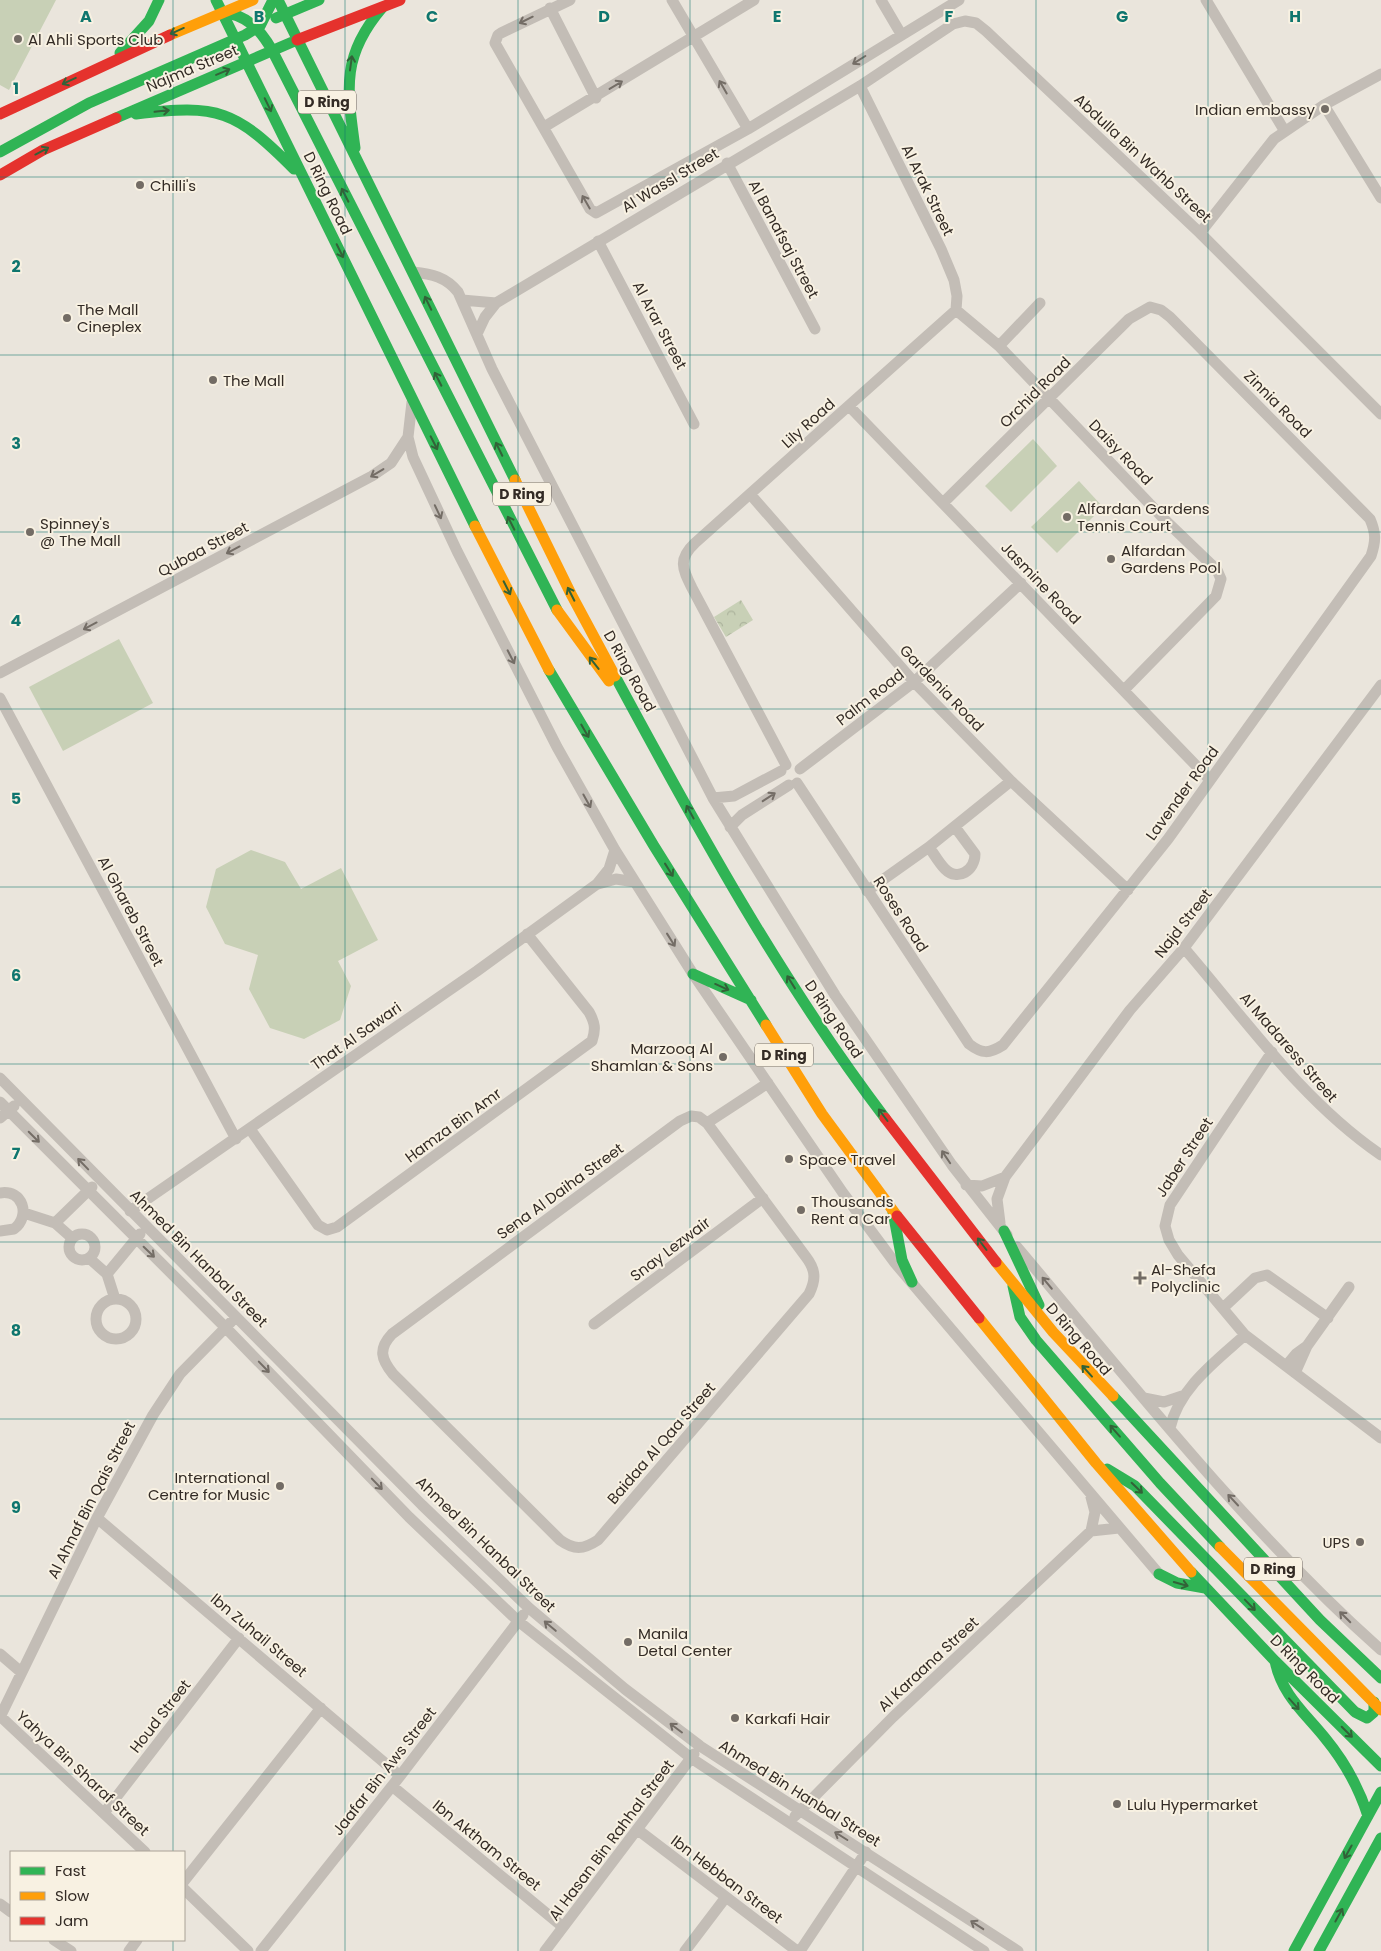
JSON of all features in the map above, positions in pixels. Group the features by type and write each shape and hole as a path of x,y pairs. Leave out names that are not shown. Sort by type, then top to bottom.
{"main road":[{"path":"113,60 142,29 159,0"},
{"name":"D Ring Road","path":"216,0 412,400 542,658 654,846 822,1114 893,1212 1096,1463 1205,1588 1275,1661 1381,1766"},
{"path":"246,62 251,44 273,0"},
{"name":"D Ring Road","path":"278,0 357,164 413,272 571,594 698,829 819,1026 874,1103 1012,1283 1053,1332 1320,1620 1380,1675"},
{"path":"0,152 26,134 99,99 236,40 284,14 319,0"},
{"name":"Najma Street","path":"0,175 43,150 113,118 272,50 400,0"},
{"path":"0,114 113,60 248,1 548,595 584,650 636,714"},
{"path":"357,164 350,93 352,54 363,28 382,8"},
{"path":"222,12 238,14 278,36 297,40"},
{"path":"113,118 190,109 222,112 240,120 257,132 305,181"},
{"path":"693,974 751,1000"},
{"path":"893,1212 900,1252 912,1282"},
{"path":"1004,1231 1053,1332"},
{"path":"1012,1283 1020,1317 1036,1340 1160,1483 1230,1558 1378,1706 1374,1712 1367,1718 1355,1712 1135,1486 1096,1463"},
{"path":"1159,1574 1176,1583 1205,1588"},
{"path":"1275,1661 1278,1679 1286,1696 1331,1745 1361,1797 1368,1816"},
{"path":"1294,1951 1381,1792"},
{"path":"1319,1951 1381,1838"}],"street":[{"path":"570,0 501,33 495,39 495,43 590,209 596,212 748,129 900,34 959,0"},
{"path":"672,0 748,129"},
{"path":"544,128 754,0"},
{"path":"881,0 900,34"},
{"path":"1206,0 1284,130"},
{"path":"550,8 596,98"},
{"name":"Abdulla Bin Wahb Street","path":"860,86 953,24 965,20 976,23 1200,233 1381,414"},
{"path":"1200,233 1274,138 1324,105 1381,74"},
{"name":"Al Wassl Street","path":"477,334 485,317 496,303 727,163 860,86"},
{"name":"Al Arak Street","path":"860,86 941,249 954,280 957,296 956,310"},
{"path":"1324,105 1381,198"},
{"name":"Al Banafsaj Street","path":"727,163 815,329"},
{"name":"Al Arar Street","path":"598,241 694,424"},
{"name":"D Ring Road","path":"413,272 429,274 446,280 453,285 462,300 492,369 713,798 835,995 966,1184 1203,1469 1281,1552 1381,1650"},
{"path":"462,300 479,304 496,303"},
{"path":"998,346 1040,303"},
{"name":"Orchid Road","path":"943,503 1129,319 1150,307"},
{"name":"Zinnia Road","path":"1150,307 1161,310 1170,317 1365,514 1376,532"},
{"name":"Daisy Road","path":"956,310 998,346 1166,521 1214,566 1221,579 1216,596 1124,690"},
{"name":"Lily Road","path":"784,768 685,575 682,560 686,551 956,310"},
{"path":"412,400 408,437 421,475 457,551 557,747 615,850 693,974 843,1193 912,1282 1159,1574"},
{"name":"Jasmine Road","path":"849,406 1210,780"},
{"name":"Qubaa Street","path":"0,673 382,470 399,454 408,437"},
{"name":"Gardenia Road","path":"750,494 914,682 1011,781 1128,890"},
{"name":"Lavender Road","path":"1128,890 1168,839 1371,556 1376,543 1376,532"},
{"name":"Palm Road","path":"800,769 914,682 1021,583"},
{"name":"Najd Street","path":"1004,1231 997,1210 1000,1188 1005,1178 1130,1010 1184,948 1381,685"},
{"name":"Al Ghareb Street","path":"0,698 236,1139"},
{"path":"713,798 734,796 794,764 800,769 802,777 742,815 730,827"},
{"path":"784,768 782,780 793,784"},
{"path":"867,891 929,847 1011,781"},
{"name":"Roses Road","path":"793,784 969,1044 977,1051 986,1054 1003,1045 1128,890"},
{"path":"929,847 950,873 956,874 968,871 973,866 974,854 955,827"},
{"name":"That Al Sawari","path":"130,1211 236,1139 597,884 609,869 615,850"},
{"name":"That Al Sawari","path":"597,884 616,879 635,882"},
{"name":"Hamza Bin Amr","path":"250,1129 318,1225 327,1230 337,1227 592,1041 595,1031 594,1022 589,1012 527,934"},
{"name":"Al Madaress Street","path":"1184,948 1307,1094 1355,1138 1381,1155"},
{"name":"Jaber Street","path":"1272,1052 1166,1214 1165,1226 1178,1255 1245,1334 1381,1438"},
{"name":"Ahmed Bin Hanbal Street","path":"0,1078 99,1181 237,1316 422,1506 529,1608 625,1689 700,1746 1018,1951"},
{"path":"707,1122 768,1083"},
{"path":"3,1111 20,1100"},
{"name":"Ahmed Bin Hanbal Street","path":"3,1111 88,1191 226,1327 409,1517 518,1621 691,1758 984,1951"},
{"name":"Sena Al Daiha Street","path":"381,1352 384,1342 392,1334 680,1121 691,1116 699,1117 707,1122"},
{"name":"Baidaa Al Qaa Street","path":"381,1352 385,1363 393,1374 560,1540 580,1549 590,1546 598,1540 650,1477 753,1360 809,1294 814,1284 813,1266 707,1122"},
{"path":"966,1184 982,1186 1005,1178"},
{"path":"55,1223 99,1181"},
{"path":"0,1193 10,1193 16,1196 21,1201 24,1213 23,1220 14,1229 0,1231"},
{"name":"Snay Lezwair","path":"594,1324 763,1198"},
{"path":"24,1213 55,1223 72,1238"},
{"path":"107,1274 145,1227"},
{"path":"80,1234 90,1236 95,1244 93,1254 89,1258 80,1260 72,1256 68,1247 72,1238 80,1234"},
{"path":"89,1258 107,1274 115,1299"},
{"path":"1221,1305 1259,1276 1267,1275 1328,1318"},
{"path":"1290,1370 1296,1354 1307,1346 1350,1288"},
{"name":"Al Ahnaf Bin Qais Street","path":"0,1716 97,1518 166,1394 186,1368 237,1316"},
{"path":"1170,1428 1174,1411 1182,1396 1245,1334"},
{"path":"1144,1398 1164,1402 1182,1396"},
{"path":"1089,1493 1094,1512 1091,1532 1119,1528"},
{"name":"Ibn Zuhail Street","path":"97,1518 400,1776"},
{"name":"Al Karaana Street","path":"788,1822 893,1716 1091,1532"},
{"name":"Jaafar Bin Aws Street","path":"260,1951 400,1776 529,1608"},
{"name":"Houd Street","path":"104,1813 239,1638"},
{"path":"0,1654 21,1672"},
{"path":"185,1879 321,1708"},
{"name":"Yahya Bin Sharaf Street","path":"0,1716 144,1851"},
{"name":"Al Hasan Bin Rahhal Street","path":"545,1951 700,1746"},
{"name":"Ibn Aktham Street","path":"392,1786 563,1927"},
{"name":"Ibn Hebban Street","path":"638,1830 799,1951"},
{"path":"799,1951 866,1852"},
{"path":"900,1895 908,1880"},
{"path":"185,1890 248,1951"},
{"path":"685,1951 726,1897"},
{"path":"56,1941 72,1951"},
{"path":"128,1951 136,1941"}],"green space":[{"name":"Al Ahli Sports Club","path":"0,0 56,0 9,90 0,85"},
{"name":"Alfardan Gardens Tennis Court","path":"1033,439 1057,466 1011,512 985,486"},
{"name":"Alfardan Gardens Tennis Court","path":"1079,481 1103,507 1057,553 1031,527"},
{"path":"741,600 753,620 726,637 714,617"},
{"path":"119,639 153,703 63,751 29,687"},
{"path":"251,850 285,862 301,889 341,868 378,940 338,961 351,986 340,1020 304,1039 270,1028 249,989 258,955 225,944 206,907 216,869"}],"traffic: fast":[{"path":"120,53 149,21 159,0"},
{"path":"216,0 475,526"},
{"path":"0,152 89,103 245,35 260,26 273,0"},
{"path":"278,0 515,480"},
{"path":"276,18 319,0"},
{"path":"355,148 349,90 353,58 359,42 382,8"},
{"path":"222,12 239,16 252,24 272,50 557,610"},
{"path":"116,118 297,40"},
{"path":"136,114 187,110 207,111 224,116 240,123 256,134 294,169"},
{"path":"549,670 654,846 766,1025"},
{"path":"615,676 709,847 775,958 810,1013 885,1118"},
{"path":"693,974 751,1000"},
{"path":"893,1212 902,1260 912,1282"},
{"path":"1004,1231 1039,1305"},
{"path":"1013,1286 1020,1317 1036,1340 1160,1483 1220,1547"},
{"path":"1113,1396 1320,1620 1381,1678"},
{"path":"1107,1469 1135,1486 1355,1712 1367,1718 1374,1712 1374,1702"},
{"path":"1191,1572 1275,1661 1381,1766"},
{"path":"1159,1574 1177,1583 1205,1588"},
{"path":"1275,1661 1278,1673 1288,1693 1345,1765 1368,1816"},
{"path":"1294,1951 1381,1792"},
{"path":"1319,1951 1381,1838"}],"traffic: slow":[{"path":"170,35 253,0"},
{"path":"515,480 571,594 615,676"},
{"path":"475,526 549,670"},
{"path":"557,610 609,681"},
{"path":"766,1025 822,1114 897,1216"},
{"path":"996,1262 1053,1332 1113,1396"},
{"path":"979,1318 1096,1463 1191,1572"},
{"path":"1220,1547 1381,1710"}],"traffic: jam":[{"path":"297,40 400,0"},
{"path":"0,114 170,35"},
{"path":"0,175 43,150 116,118"},
{"path":"885,1118 996,1262"},
{"path":"897,1216 979,1318"}],"place":[{"name":"Al Ahli Sports Club","path":"18,39"},
{"name":"Indian embassy","path":"1325,109"},
{"name":"Chilli's","path":"140,185"},
{"name":"The Mall Cineplex","path":"67,318"},
{"name":"The Mall","path":"213,380"},
{"name":"Alfardan Gardens Tennis Court","path":"1067,517"},
{"name":"Spinney's @ The Mall","path":"30,532"},
{"name":"Alfardan Gardens Pool","path":"1111,559"},
{"name":"Marzooq Al Shamlan & Sons","path":"723,1057"},
{"name":"Space Travel","path":"789,1159"},
{"name":"Thousands Rent a Car","path":"801,1210"},
{"name":"Al-Shefa Polyclinic","path":"1140,1278"},
{"name":"International Centre for Music","path":"280,1486"},
{"name":"UPS","path":"1360,1542"},
{"name":"Manila Detal Center","path":"628,1642"},
{"name":"Karkafi Hair","path":"735,1718"},
{"name":"Lulu Hypermarket","path":"1117,1804"}]}
